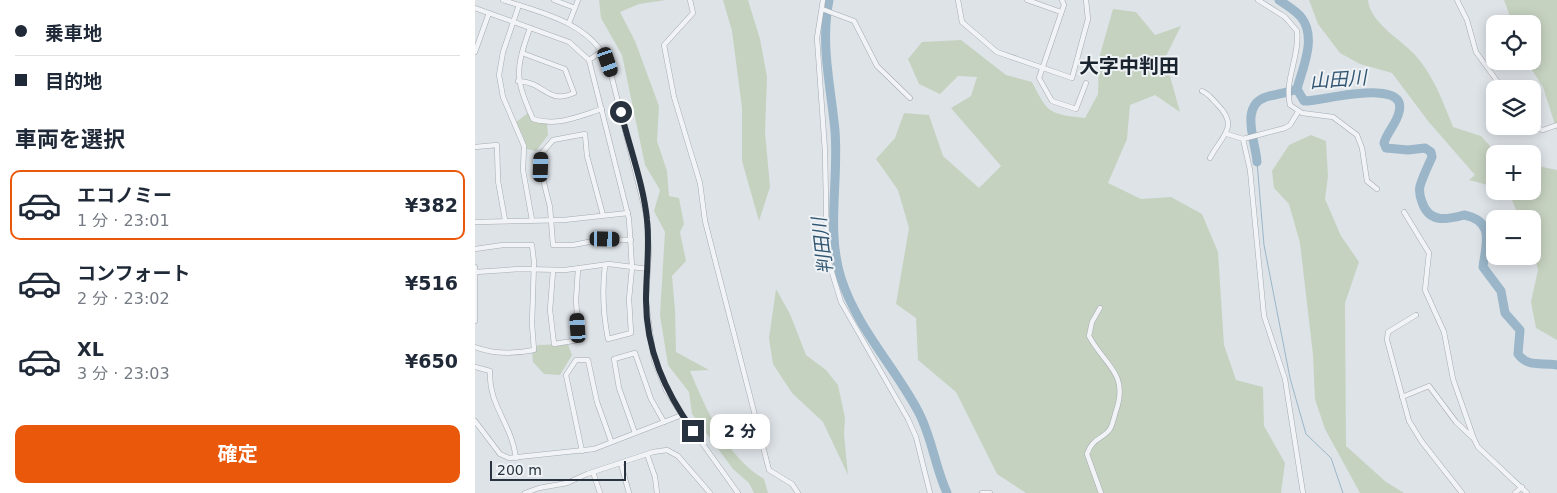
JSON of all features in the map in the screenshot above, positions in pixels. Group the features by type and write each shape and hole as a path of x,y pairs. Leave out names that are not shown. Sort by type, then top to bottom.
{"street":[{"path":"503,0 569,23 589,36 602,51 613,76 647,218 647,310 654,360 667,390 682,416 738,493"},
{"path":"554,0 575,8"},
{"path":"569,23 578,0"},
{"path":"690,0 693,13 664,45 674,97 700,183 705,222 769,470 791,484 798,493"},
{"path":"823,0 817,38 825,151 826,240 830,268 841,302 907,419 919,447 930,493"},
{"path":"958,0 962,22 997,52 1072,78 1088,19 1086,0"},
{"path":"1027,0 1061,12"},
{"path":"1062,0 1064,5 1039,78 1051,101 1076,109 1086,83"},
{"path":"1258,0 1285,17 1297,32 1289,99 1291,105 1298,112 1333,116 1357,135 1363,148 1367,182 1377,189"},
{"path":"1457,0 1467,20 1479,58 1496,80"},
{"path":"519,5 501,60 499,75 503,97 524,146 523,170 533,220"},
{"path":"475,8 569,42 589,60 628,213 631,240 632,268 629,299 631,334 608,339 603,308 605,265"},
{"path":"823,9 854,22 877,66 910,98"},
{"path":"475,52 489,13"},
{"path":"530,28 519,62 518,81 521,95 533,119 538,121 568,120 602,109"},
{"path":"589,60 602,51"},
{"path":"518,81 535,84 553,97 564,97 574,92 565,69 522,53"},
{"path":"1202,91 1208,94 1227,114 1228,119 1227,134 1210,158"},
{"path":"1227,134 1243,139 1285,128 1290,125 1298,112"},
{"path":"1541,129 1557,125"},
{"path":"603,215 587,156 585,134 553,140 541,154 542,175 551,220 553,245 573,245 605,239 631,240"},
{"path":"1243,139 1250,170 1265,316 1285,379 1303,493"},
{"path":"475,146 497,145 498,180 505,220"},
{"path":"1404,212 1429,253 1425,290 1444,332 1453,378 1473,438 1478,447 1527,493"},
{"path":"475,222 551,220 628,213"},
{"path":"475,249 503,245 532,245 534,270 532,324 534,350 516,353 497,352 475,347"},
{"path":"475,321 475,269 553,271 605,265 648,268"},
{"path":"553,271 551,310 554,344 579,340 576,300 579,269"},
{"path":"1100,308 1092,322 1089,336 1117,376 1121,391 1120,400 1109,430 1093,442 1087,454 1101,493"},
{"path":"1416,315 1387,334 1406,414 1414,430 1462,493"},
{"path":"635,432 615,373 614,359 617,356 635,353 651,399 664,422"},
{"path":"582,451 566,376 576,360 588,360 597,402 611,441"},
{"path":"475,367 490,370 492,397 509,430 516,458"},
{"path":"1402,397 1429,386 1456,422 1473,438"},
{"path":"475,421 500,454 509,458 516,458 582,451 682,416"},
{"path":"525,493 539,488 567,483 593,472 660,450 672,452 710,493"},
{"path":"647,454 655,476 657,493"},
{"path":"621,464 629,493"},
{"path":"593,472 600,493"},
{"path":"1515,493 1522,487"},
{"path":"983,493 990,493"}],"green space":[{"path":"599,0 666,0 639,4 620,12 635,41 659,106 657,141 667,171 669,196 679,198 684,224 680,232 686,261 672,276 676,352 709,370 690,371 703,402 728,445 739,458 764,479 768,493 754,493 749,483 733,469 692,414 689,392 668,365 660,315 665,232 654,211 660,190 645,165 622,55 601,18"},
{"path":"723,0 748,0 760,39 767,77 765,132 770,187 759,221 742,161 742,108 732,31"},
{"path":"1309,0 1368,0 1374,16 1380,23 1422,63 1437,90 1453,127 1481,136 1489,145 1486,145 1486,185 1469,180 1475,175 1428,121 1392,73 1360,64 1340,53 1318,24"},
{"path":"1504,0 1557,0 1557,131 1541,80 1538,80 1532,70 1541,70 1541,15 1510,15"},
{"path":"1113,9 1136,12 1155,35 1181,26 1165,58 1180,112 1155,95 1130,105 1127,139 1108,183 1141,199 1171,197 1202,214 1218,252 1224,345 1236,380 1263,387 1264,426 1285,463 1281,493 1026,493 997,474 956,392 918,360 916,318 896,304 909,228 898,190 876,159 895,138 904,113 929,115 943,156 979,188 1001,166 951,108 971,96 977,77 958,76 940,94 919,84 908,59 922,42 961,40 1006,75 1032,82 1042,101 1051,110 1064,115 1085,118 1098,94 1099,58"},
{"path":"528,113 534,121 547,123 548,135 536,151 526,149 523,136 516,122"},
{"path":"1311,135 1326,141 1328,176 1325,199 1341,236 1359,262 1345,303 1346,446 1386,482 1404,493 1360,493 1325,429 1315,399 1313,355 1300,243 1289,204 1274,188 1272,171 1289,145"},
{"path":"1541,167 1557,170 1557,340 1536,328 1531,302 1538,270 1537,265 1541,265 1541,210 1516,210 1512,200 1541,200"},
{"path":"776,289 790,314 806,355 826,370 838,385 845,418 844,434 848,475 823,422 792,393 773,364 769,338"},
{"path":"568,344 572,355 560,375 544,374 533,362 532,353 538,345"}],"waterway":[{"name":"判田川","path":"829,0 826,49 836,149 834,242 841,278 856,314 908,394 923,421 947,493"},
{"path":"1279,0 1301,17 1306,25 1308,34 1307,52 1297,89"},
{"name":"山田川","path":"1297,89 1304,101 1361,93 1390,95 1398,101 1399,112 1385,139 1386,148 1408,150 1425,148 1431,152 1432,157 1420,188 1425,209 1434,217 1445,219 1464,215 1480,222 1486,234 1483,267 1501,291 1505,313 1520,330 1518,354 1531,363 1557,365"},
{"path":"1257,162 1251,125 1253,108 1266,97 1297,89"},
{"path":"1257,162 1264,245 1290,378 1306,434 1331,458 1343,493"}],"district":[{"name":"大字中判田","path":"1129,66"}],"route":[{"path":"621,112 647,218 649,251 646,302 654,360 667,390 693,431"}]}
